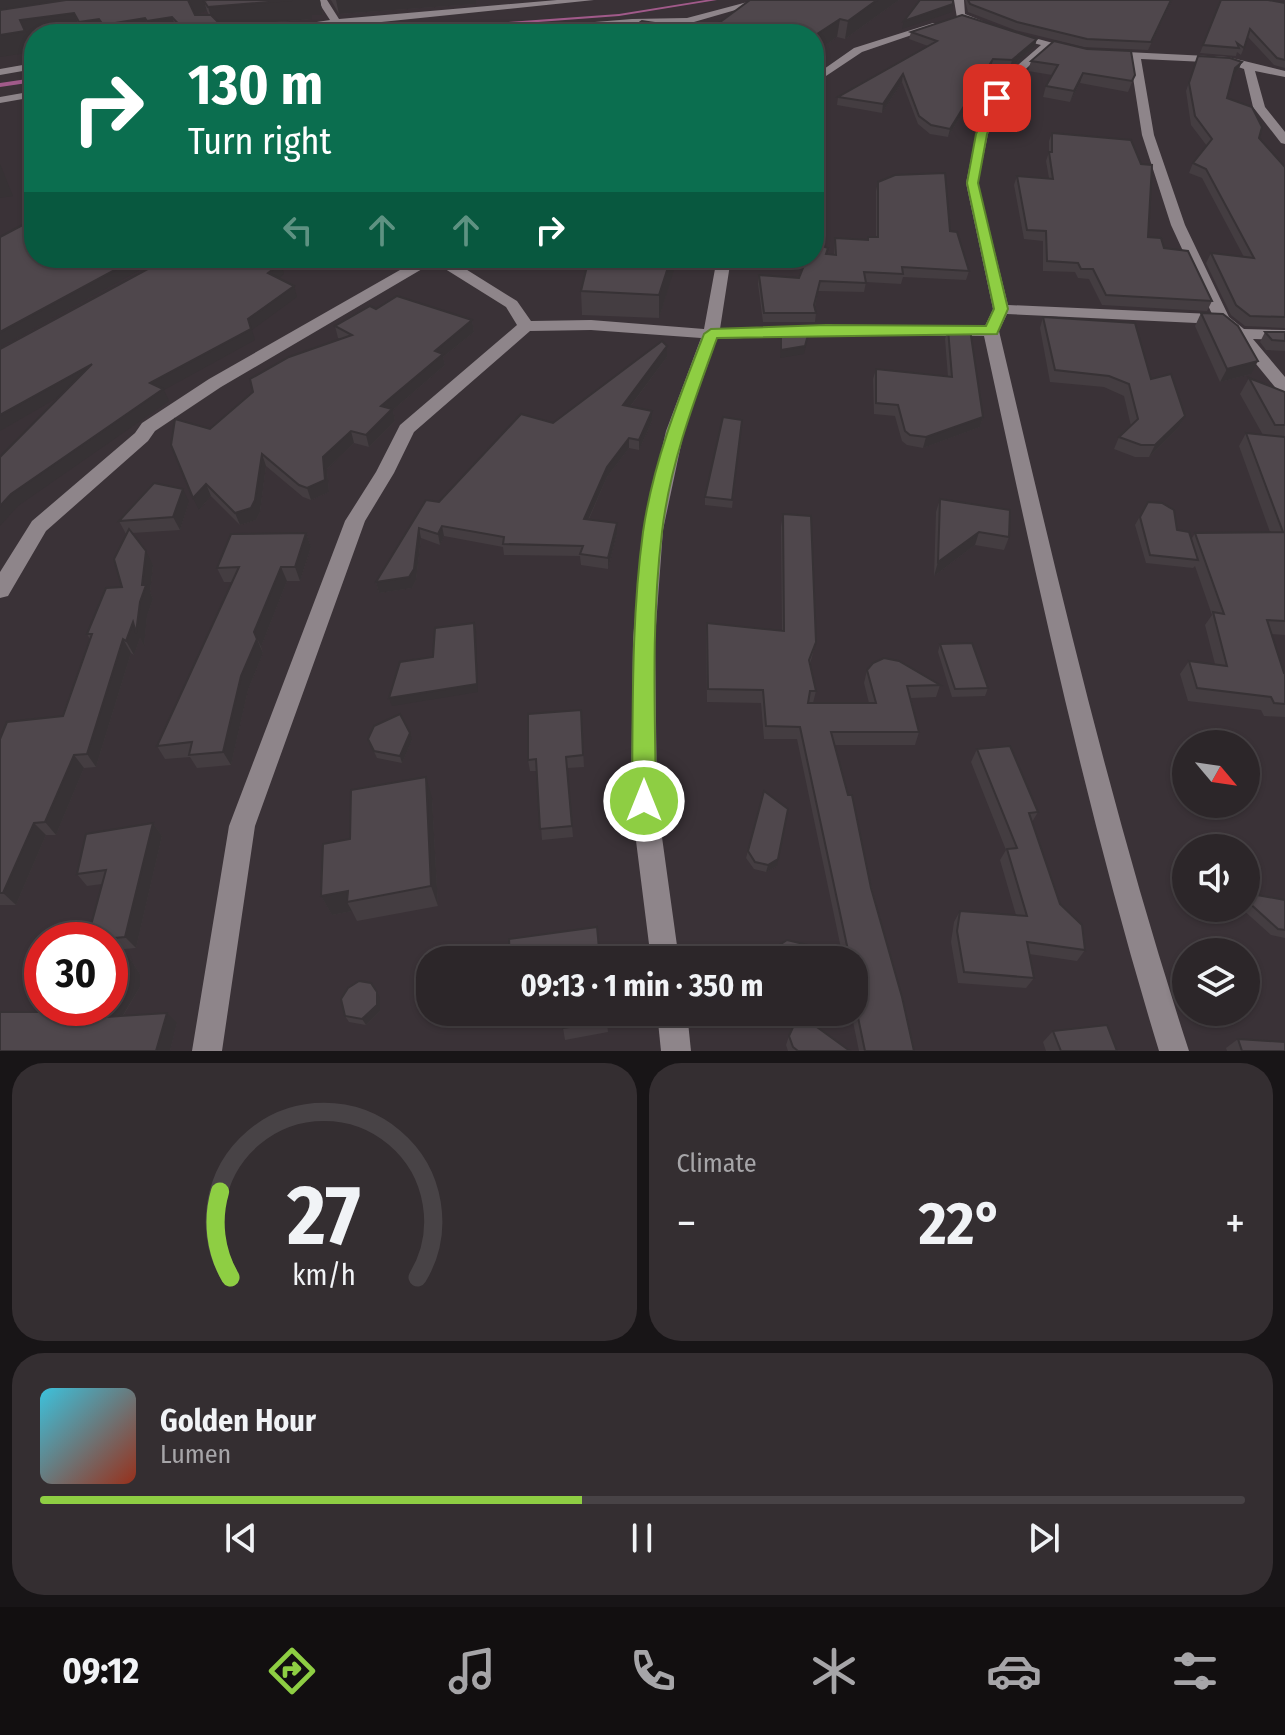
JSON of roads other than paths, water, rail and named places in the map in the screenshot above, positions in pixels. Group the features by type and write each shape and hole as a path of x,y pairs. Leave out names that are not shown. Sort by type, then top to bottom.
{"street":[{"path":"322,0 336,22"},
{"path":"423,0 432,15"},
{"path":"320,24 432,15 524,3 589,0"},
{"path":"635,24 696,20 765,0"},
{"path":"959,0 960,16"},
{"path":"824,74 858,50 960,16 1084,53"},
{"path":"692,24 696,20"},
{"path":"1048,44 1015,73 997,98 982,134 972,183 996,320 1065,659 1145,959 1174,1051"},
{"path":"1100,54 1228,60 1285,74"},
{"path":"1135,56 1148,135 1175,219 1222,319 1240,334 1285,388"},
{"path":"1249,67 1259,107 1285,140"},
{"path":"0,72 24,68"},
{"path":"0,100 24,96"},
{"path":"0,590 39,526 142,437 148,427 215,383 414,268"},
{"path":"454,268 512,304 526,326"},
{"path":"663,946 644,801 644,639 653,530 675,431 711,334 722,268"},
{"path":"207,1051 242,826 355,521 385,473 406,429 526,326 591,325 711,334 996,320 1222,319"},
{"path":"1240,334 1285,335"},
{"path":"673,1026 676,1051"}],"waterway":[{"path":"493,24 619,15 715,0"},
{"path":"0,85 24,81"}]}
